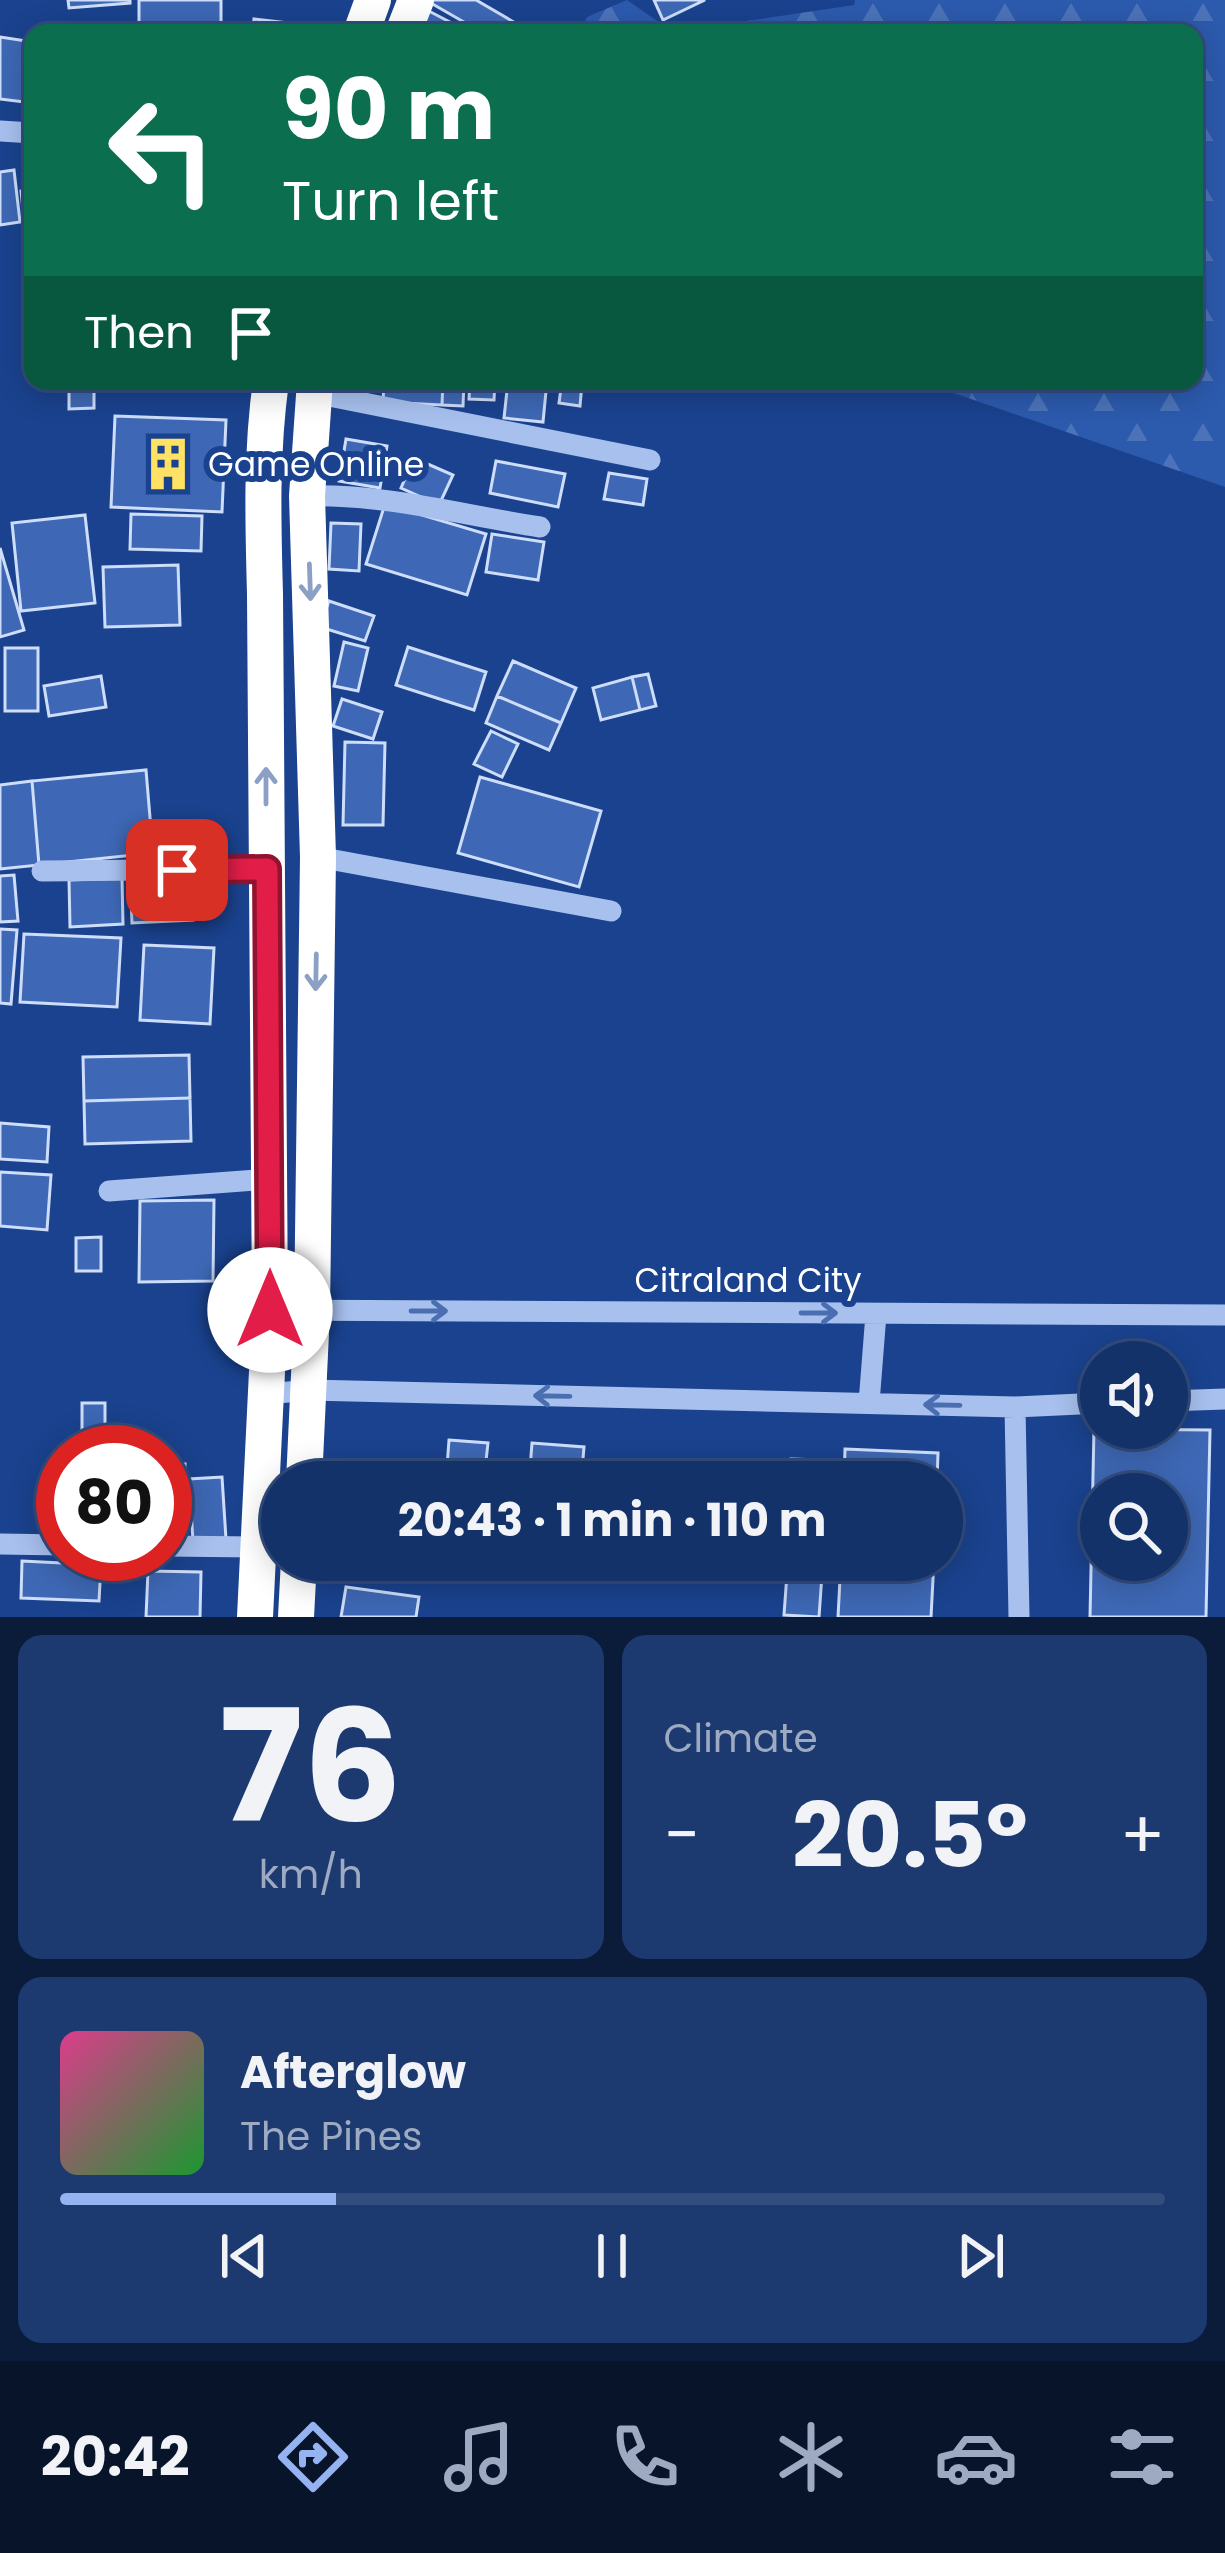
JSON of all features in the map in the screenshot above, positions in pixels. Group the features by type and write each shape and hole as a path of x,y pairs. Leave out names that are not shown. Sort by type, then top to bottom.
{"highway":[{"path":"255,1617 270,1310 262,511 270,390"},
{"path":"305,1461 312,1311 318,857 308,496 315,390"},
{"path":"296,1617 298,1581"}],"street":[{"path":"329,390 650,460"},
{"path":"308,496 398,501 540,527"},
{"path":"318,857 610,911"},
{"path":"42,872 267,869"},
{"path":"109,1191 269,1179"},
{"name":"Citraland City","path":"270,1310 1225,1316"},
{"path":"869,1403 876,1314"},
{"path":"267,1394 309,1390 1015,1407 1080,1404"},
{"path":"1188,1400 1225,1399"},
{"path":"1015,1407 1019,1617"},
{"path":"0,1544 36,1545"},
{"path":"192,1546 257,1547"}],"green space":[{"path":"627,0 662,24 584,24 587,17"},
{"path":"855,0 1225,0 1225,487 945,390 1203,390 1203,24 727,24 854,5"}],"building":[{"path":"68,0 130,0 130,3 69,8"},
{"path":"139,0 221,0 221,24 139,24"},
{"path":"476,0 517,24 467,24 429,2"},
{"path":"654,0 705,0 663,20"},
{"path":"423,8 454,24 415,24"},
{"path":"254,19 298,24 254,24"},
{"path":"0,37 24,41 24,102 0,99"},
{"path":"14,170 20,222 0,225 0,172"},
{"path":"69,390 94,390 94,408 69,409"},
{"path":"384,390 443,390 442,405 383,402"},
{"path":"443,390 464,390 463,406 442,405"},
{"path":"470,390 495,390 494,400 469,399"},
{"path":"507,390 546,390 543,422 504,418"},
{"path":"561,390 581,390 580,406 559,403"},
{"name":"Game Online","path":"115,416 226,420 222,512 111,507"},
{"path":"346,439 387,446 380,488 339,481"},
{"path":"414,458 453,475 439,505 401,488"},
{"path":"496,461 565,474 558,507 490,493"},
{"path":"609,473 647,479 643,505 604,499"},
{"path":"385,504 486,534 467,595 366,564"},
{"path":"131,514 202,516 201,551 130,549"},
{"path":"85,515 95,603 21,611 12,523"},
{"path":"331,523 361,524 359,571 329,569"},
{"path":"492,534 544,542 538,580 486,572"},
{"path":"0,548 24,630 0,637"},
{"path":"178,565 180,625 105,627 103,567"},
{"path":"329,601 374,616 365,641 320,627"},
{"path":"344,642 368,648 358,691 334,686"},
{"path":"408,647 486,672 474,710 396,685"},
{"path":"5,648 38,648 38,711 5,711"},
{"path":"513,661 576,688 561,723 497,696"},
{"path":"648,674 656,706 640,710 632,677"},
{"path":"101,676 106,707 49,716 44,686"},
{"path":"632,677 640,710 601,720 593,688"},
{"path":"497,696 561,723 549,750 486,723"},
{"path":"342,699 382,712 373,739 333,726"},
{"path":"491,731 518,744 502,777 474,764"},
{"path":"345,742 385,743 383,825 343,825"},
{"path":"146,770 153,853 39,865 32,781"},
{"path":"480,777 601,811 579,887 458,853"},
{"path":"32,781 39,865 0,869 0,785"},
{"path":"191,874 193,920 132,923 130,878"},
{"path":"14,875 18,921 0,922 0,876"},
{"path":"122,878 123,924 70,927 69,880"},
{"path":"0,929 17,930 11,1004 0,1003"},
{"path":"24,934 121,938 117,1007 20,1002"},
{"path":"144,945 214,948 210,1024 140,1020"},
{"path":"189,1055 190,1098 84,1101 83,1057"},
{"path":"190,1098 191,1141 85,1144 84,1101"},
{"path":"0,1123 49,1127 47,1162 0,1159"},
{"path":"0,1172 51,1175 47,1230 0,1226"},
{"path":"214,1200 213,1281 139,1282 140,1201"},
{"path":"101,1237 101,1271 76,1271 76,1238"},
{"path":"82,1403 105,1403 105,1425 82,1425"},
{"path":"1188,1430 1210,1430 1206,1617 1090,1617 1091,1581 1188,1581 1188,1473 1093,1473 1094,1449 1188,1449"},
{"path":"449,1440 488,1443 486,1461 447,1461"},
{"path":"532,1443 584,1447 583,1461 531,1461"},
{"path":"845,1449 938,1453 938,1461 845,1461"},
{"path":"222,1477 226,1539 193,1541 192,1479"},
{"path":"22,1561 36,1562 36,1581 100,1581 99,1601 21,1598"},
{"path":"192,1572 201,1572 200,1617 146,1617 148,1581 192,1581"},
{"path":"786,1581 822,1581 819,1617 784,1615"},
{"path":"840,1581 933,1581 931,1617 838,1617"},
{"path":"346,1587 419,1597 416,1617 341,1617"}],"place":[{"name":"Game Online","path":"168,464"}],"route":[{"path":"177,870 267,869 270,1310"}]}
